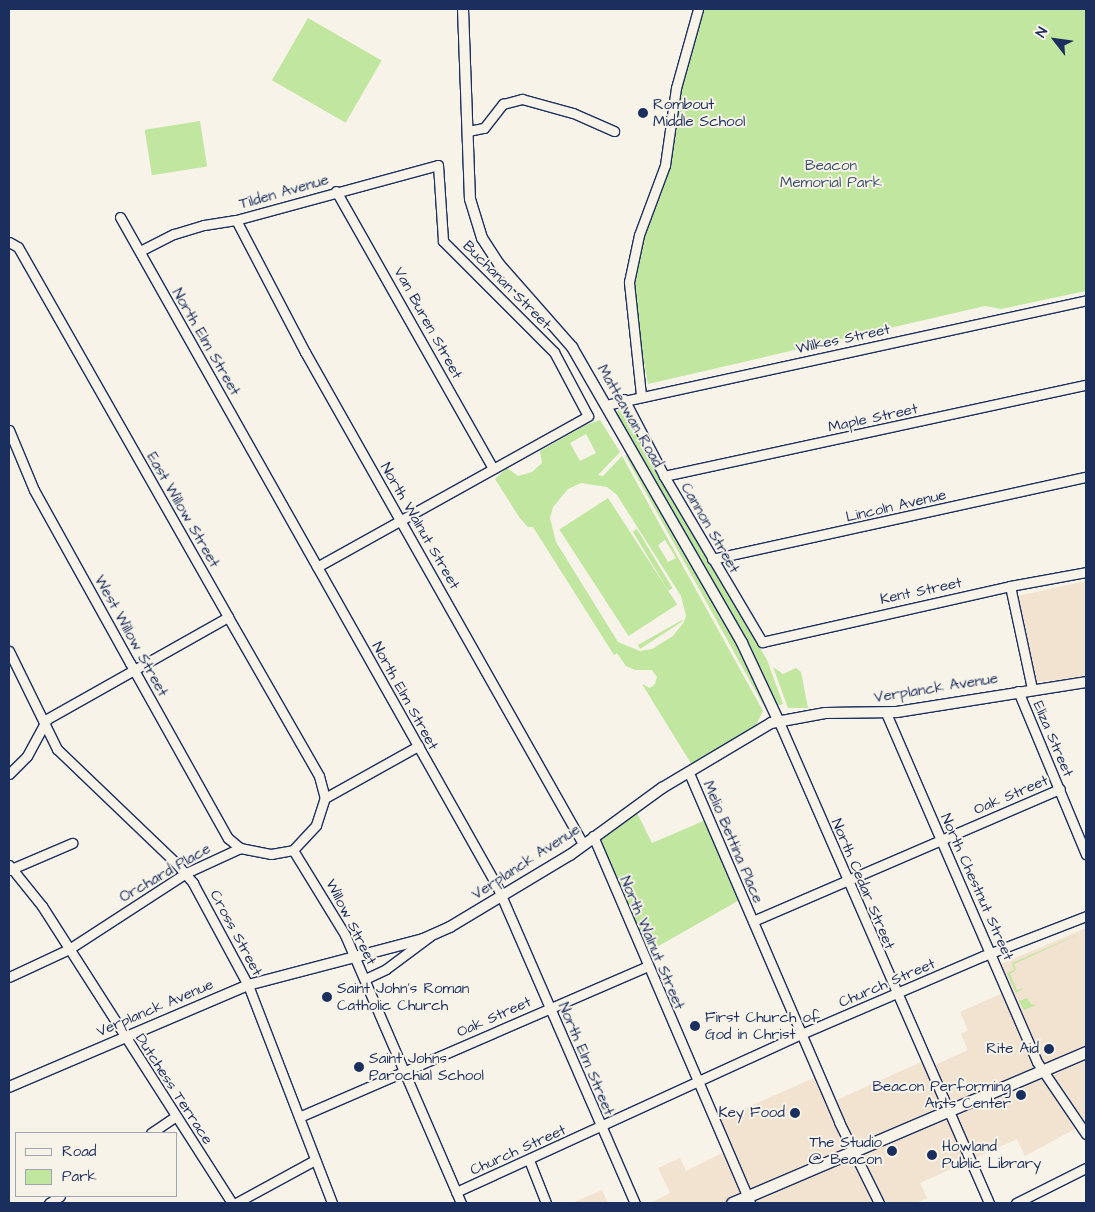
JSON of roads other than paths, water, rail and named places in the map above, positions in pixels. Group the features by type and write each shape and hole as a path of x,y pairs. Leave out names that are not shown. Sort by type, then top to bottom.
{"main road":[{"path":"732,1203 748,1200 854,1151 1086,1052"}],"street":[{"name":"Matteawan Road","path":"463,9 470,199 482,238 499,264 572,347 742,644 779,722"},
{"path":"641,395 629,282 639,235 665,165 676,88 698,9"},
{"path":"468,131 484,128 503,104 522,99 573,113 614,130"},
{"name":"Tilden Avenue","path":"140,251 174,234 236,220 336,191 438,165"},
{"name":"Buchanan Street","path":"438,165 443,241 554,352 588,416 493,468"},
{"name":"Van Buren Street","path":"336,191 493,468"},
{"name":"North Elm Street","path":"120,217 502,896 635,1203"},
{"name":"North Walnut Street","path":"236,220 305,352 582,844"},
{"name":"East Willow Street","path":"9,242 18,247 319,776 325,798"},
{"name":"Wilkes Street","path":"606,405 641,395 1086,300"},
{"name":"Maple Street","path":"664,476 1086,385"},
{"name":"Cannon Street","path":"624,399 664,476 762,642"},
{"name":"West Willow Street","path":"9,430 34,490 228,838 240,848"},
{"path":"317,567 493,468"},
{"name":"Lincoln Avenue","path":"712,559 1086,478"},
{"name":"Kent Street","path":"762,642 1010,586 1086,572"},
{"name":"Eliza Street","path":"1010,586 1032,689"},
{"path":"9,774 27,756 43,724 228,616"},
{"name":"Cross Street","path":"9,651 43,724 57,749 74,768 186,873 248,985 332,1203"},
{"name":"Verplanck Avenue","path":"9,1087 248,985 430,936 502,896 689,773 764,727 779,722 825,713 886,713 1018,691 1086,682"},
{"name":"Eliza Street","path":"1018,691 1086,854"},
{"name":"North Chestnut Street","path":"886,713 1044,1070 1086,1134"},
{"name":"North Cedar Street","path":"779,722 847,882 989,1203"},
{"path":"240,848 271,854 293,850 316,825 325,798 418,746"},
{"name":"Melio Bettina Place","path":"689,773 802,1034 879,1203"},
{"name":"Oak Street","path":"753,922 1060,789"},
{"name":"North Walnut Street","path":"593,836 646,968 748,1200"},
{"path":"10,868 72,843"},
{"name":"Orchard Place","path":"9,977 69,948 186,873 240,848"},
{"name":"Willow Street","path":"293,850 318,887 365,979 461,1203"},
{"name":"Dutchess Terrace","path":"10,868 42,906 124,1037 232,1203"},
{"name":"Church Street","path":"456,1192 601,1128 802,1034 992,953 1086,916"},
{"path":"365,979 386,969 430,936"},
{"name":"Oak Street","path":"299,1117 646,968"},
{"path":"152,1132 175,1116"},
{"path":"236,1203 315,1160"},
{"path":"529,1160 546,1203"},
{"path":"1016,1203 1086,1168"}],"place":[{"name":"Rombout Middle School","path":"643,113"},
{"name":"Saint John's Roman Catholic Church","path":"327,997"},
{"name":"First Church of God in Christ","path":"695,1026"},
{"name":"Rite Aid","path":"1049,1049"},
{"name":"Saint Johns Parochial School","path":"359,1067"},
{"name":"Beacon Performing Arts Center","path":"1021,1095"},
{"name":"Key Food","path":"795,1113"},
{"name":"The Studio @ Beacon","path":"892,1151"},
{"name":"Howland Public Library","path":"932,1155"}],"park label":[{"name":"Beacon Memorial Park","path":"831,174"}]}
